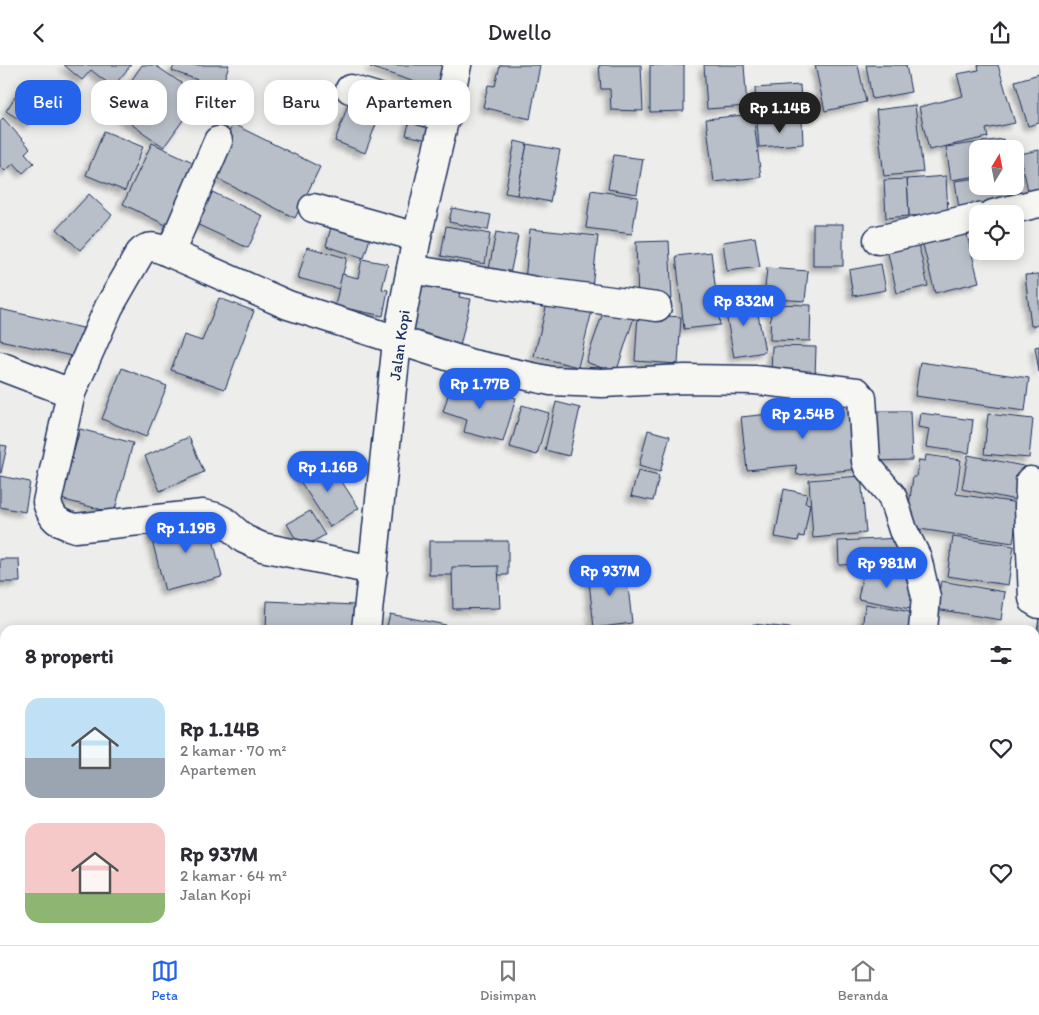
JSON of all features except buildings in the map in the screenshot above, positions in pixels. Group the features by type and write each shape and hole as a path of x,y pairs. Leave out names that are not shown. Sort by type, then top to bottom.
{"street":[{"name":"Jalan Kopi","path":"454,80 457,65"},
{"name":"Jalan Kopi","path":"367,625 397,342 417,237 444,125"},
{"path":"170,253 218,141"},
{"path":"1024,207 1039,203"},
{"path":"313,208 417,237"},
{"path":"878,241 969,219"},
{"path":"373,570 262,547 244,539 224,521 203,514 75,527 64,525 56,520 47,502 72,393 109,307 140,253 148,247 159,248 288,305 397,342 472,364 551,381 602,383 685,379 755,381 857,392 862,397 868,467 892,496 903,530 917,558 926,597 923,625"},
{"path":"411,269 536,291 657,307"},
{"path":"0,366 72,393"},
{"path":"1030,481 1029,507 1033,597 1034,601 1039,604"}]}
